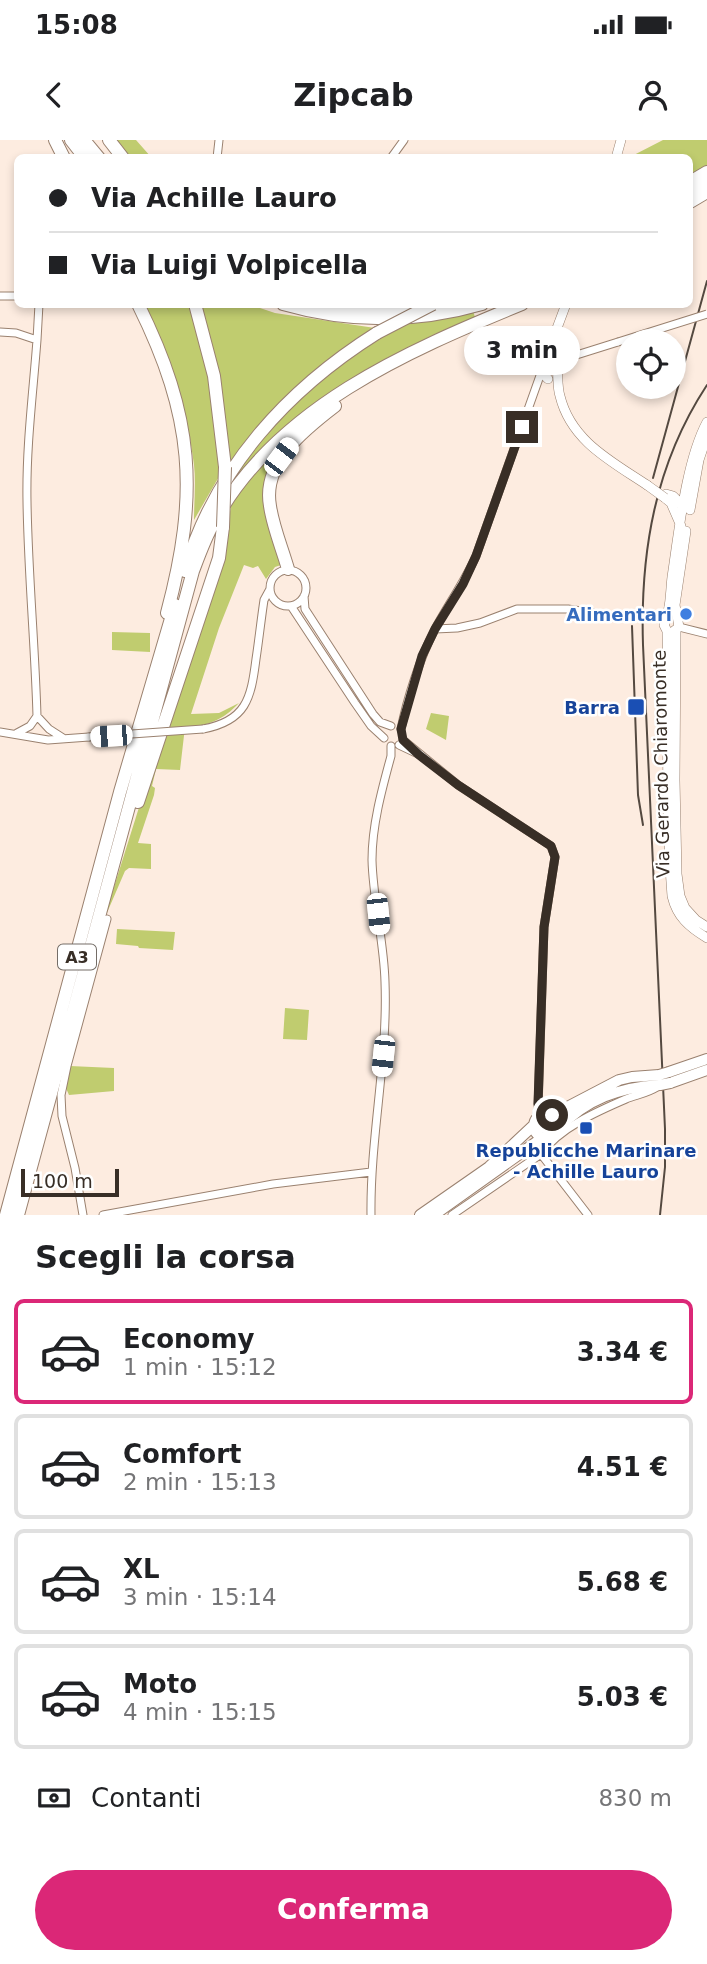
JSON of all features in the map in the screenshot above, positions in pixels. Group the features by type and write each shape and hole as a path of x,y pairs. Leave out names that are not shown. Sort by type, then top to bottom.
{"highway":[{"path":"71,140 82,154"},
{"path":"85,140 96,154"},
{"path":"109,140 120,154"},
{"path":"140,308 156,340 175,393 187,473 185,536 147,699"},
{"path":"108,881 135,811 219,558 225,467 214,376 196,308"},
{"path":"299,308 324,314 390,319 438,315 466,308"},
{"path":"376,308 422,308"},
{"name":"A3","path":"6,1215 147,699 200,527 226,479 256,436 294,396 344,354 425,308"},
{"name":"A3","path":"18,1215 193,571 214,522 231,495 264,454 314,411 417,351 512,308"},
{"path":"288,569 269,503 272,477 281,457 290,446 349,396 491,317"},
{"path":"0,1211 33,1116"}],"main road":[{"path":"550,1115 619,1080 632,1077 664,1079 707,1059"},
{"path":"434,1215 542,1138 552,1137 570,1117 604,1097 637,1086 707,1070"},
{"path":"420,1215 498,1160 542,1114 550,1115 557,1121 558,1129"},
{"path":"535,1122 536,1133 542,1138"}],"street":[{"path":"39,308 27,500 40,739"},
{"path":"565,308 552,342 551,367 572,425 583,440 647,485 674,500 687,491 696,445 707,422"},
{"path":"371,1215 371,1172 383,1056 386,981 372,860 374,827 391,755 398,744 398,725 422,656 476,556 537,387 551,367 567,358 707,314"},
{"path":"0,332 16,333 37,340"},
{"name":"Via Gerardo Chiaromonte","path":"707,436 699,460 674,500 677,589 667,780 672,896 678,913 685,922 707,938"},
{"name":"Via Gerardo Chiaromonte","path":"674,500 681,526 670,593 673,626 677,874 680,896 685,908 707,927"},
{"path":"0,732 40,739 89,737 203,729 227,722 247,703 253,686 263,609 270,582 276,574 288,569 300,573 303,578 306,584 305,609 363,699 380,722 398,725"},
{"path":"270,589 276,601 291,606 360,710 384,738 419,755 458,785 551,846 555,857 544,927 538,1104 535,1122"},
{"path":"291,606 304,596"},
{"path":"263,609 276,601"},
{"path":"435,629 480,623 517,609 568,609 593,613"},
{"path":"673,626 707,634"},
{"path":"16,734 39,719"},
{"path":"39,719 61,737"},
{"path":"384,738 385,731 398,725"},
{"path":"83,1215 62,1116 61,1095 66,1066 107,919"},
{"path":"452,1215 541,1154 547,1145 572,1127 627,1099 654,1089 664,1079"},
{"path":"538,1104 550,1115"},
{"path":"541,1154 588,1215"},
{"path":"103,1215 273,1184 371,1172"}],"green space":[{"path":"111,140 136,140 148,154 123,154"},
{"path":"663,140 707,140 707,166 693,173 693,154 636,154"},
{"path":"144,308 190,308 213,399 220,475 194,520 195,472 191,444 182,403 161,343"},
{"path":"200,308 260,308 275,313 375,328 292,391 231,462 215,361"},
{"path":"473,311 476,320 347,386 229,489 229,482 270,426 352,353 406,322"},
{"path":"287,437 268,475 281,565 275,567 266,579 258,566 253,568 244,565 219,628 191,714 219,713 239,703 215,721 185,727 180,770 156,769 152,786 155,788 154,795 138,843 151,844 151,869 129,868 125,871 103,922 228,524 231,506 241,489"},
{"path":"112,632 150,633 150,652 112,650"},
{"path":"431,713 449,716 446,740 426,729"},
{"path":"117,929 175,932 173,950 116,944"},
{"path":"285,1008 309,1010 307,1040 283,1039"},
{"path":"70,1066 114,1068 114,1091 69,1095 65,1086"}],"railway":[{"path":"653,478 707,281"},
{"path":"660,1215 665,1167 665,1129 643,645 644,576 654,510 663,477 689,415 707,385"},
{"path":"632,626 638,795 643,825"}],"place":[{"name":"Alimentari","path":"686,614"},
{"name":"Barra","path":"636,707"},
{"name":"Republicche Marinare - Achille Lauro","path":"586,1128"}],"route":[{"path":"522,427 476,556 422,656 401,729 403,740 419,755 458,785 551,846 555,857 544,927 538,1104 552,1115"}]}
